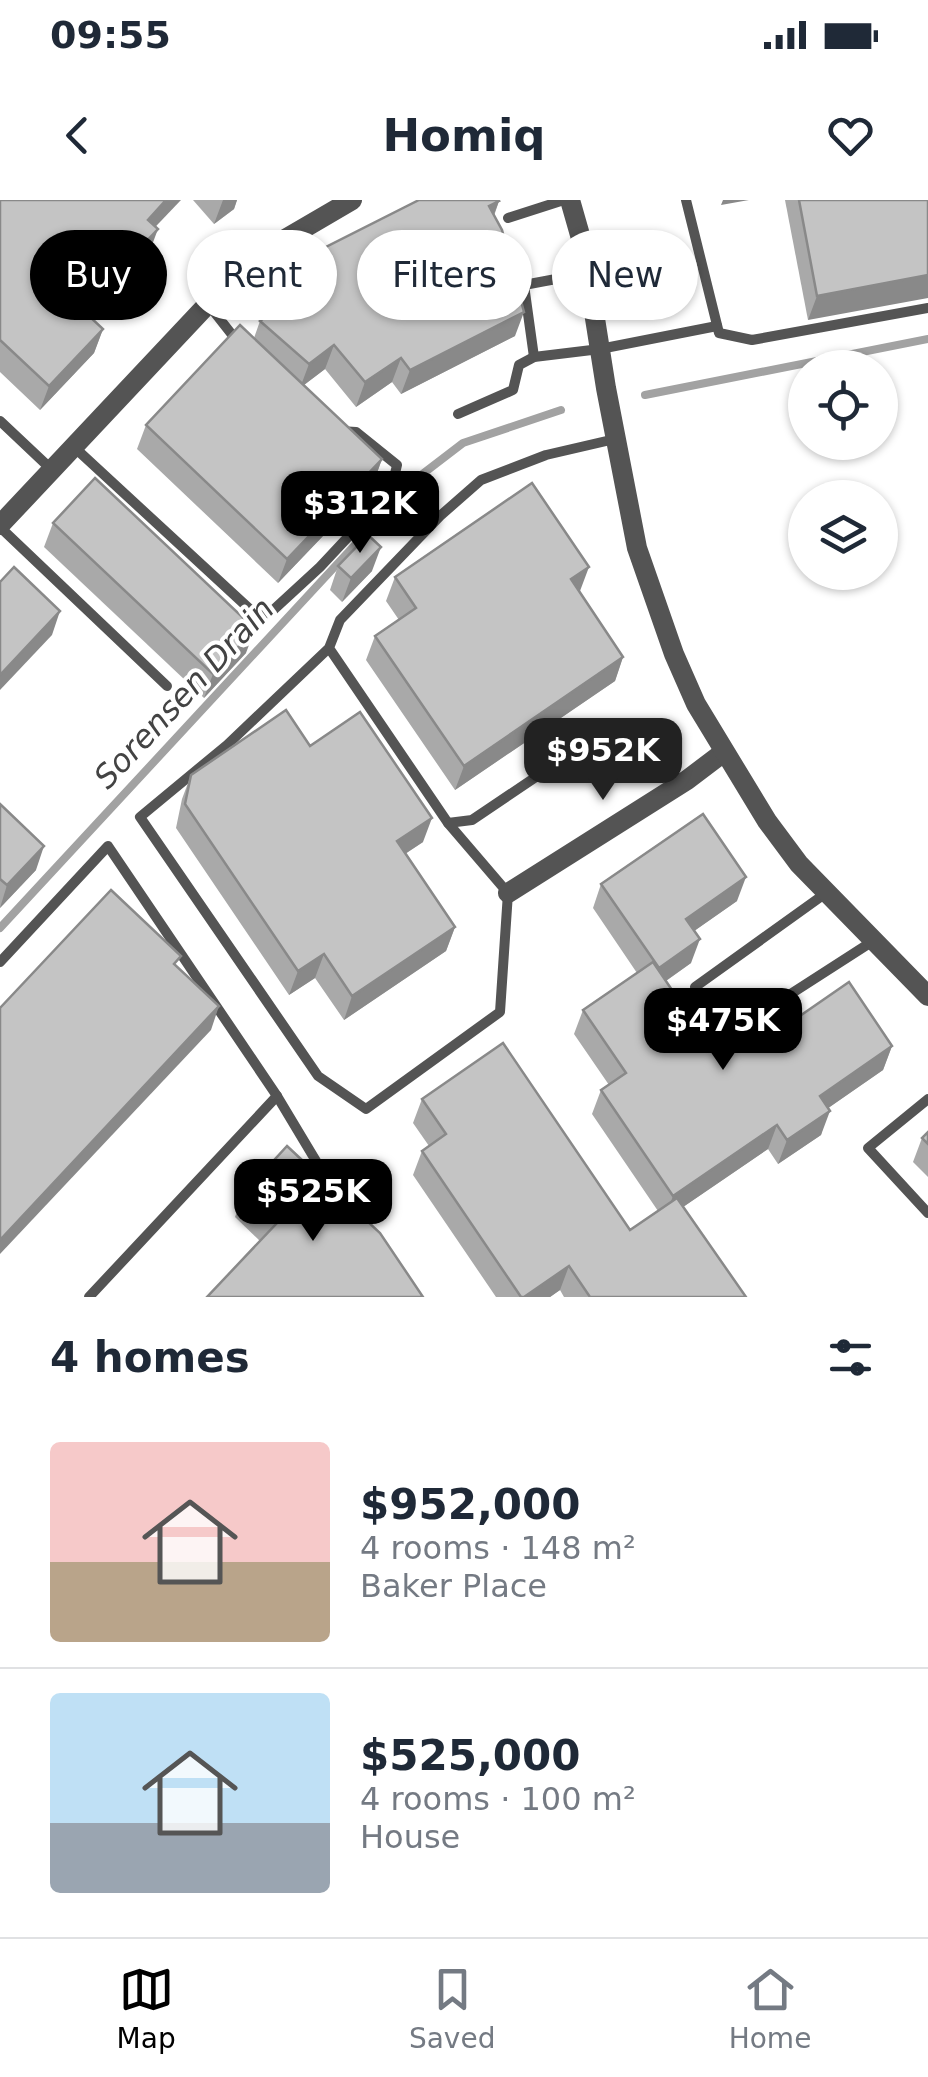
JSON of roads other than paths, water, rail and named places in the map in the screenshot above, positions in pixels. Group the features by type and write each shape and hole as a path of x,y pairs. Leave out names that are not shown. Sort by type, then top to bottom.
{"street":[{"path":"302,230 352,200"},
{"path":"567,200 576,230"},
{"path":"0,526 193,320"},
{"path":"595,320 637,548 696,704 767,821 799,864 928,996"},
{"path":"508,893 687,780 724,752"}],"lane":[{"path":"508,218 567,200"},
{"path":"686,200 719,333 752,340 928,308"},
{"path":"534,357 524,285 552,280"},
{"path":"221,320 245,351"},
{"path":"458,414 513,390 519,365 534,357 600,349 717,326"},
{"path":"0,420 52,470"},
{"path":"74,446 256,614 270,613 320,567 390,491 397,465 356,432 340,431 326,420"},
{"path":"330,648 448,823 508,893 500,1012 366,1109 318,1076 140,817 227,745 330,648 340,620 440,516 481,480 546,455 616,439"},
{"path":"0,526 167,686"},
{"path":"448,823 472,820 613,725"},
{"path":"0,962 108,846 277,1096 322,1171 366,1227"},
{"path":"695,986 827,892"},
{"path":"726,1036 874,940"},
{"path":"90,1297 277,1096"},
{"path":"928,1098 868,1148 928,1213"}],"waterway":[{"name":"Sorensen Drain","path":"645,395 928,339"},
{"name":"Sorensen Drain","path":"0,928 416,479 463,443 561,410"}]}
